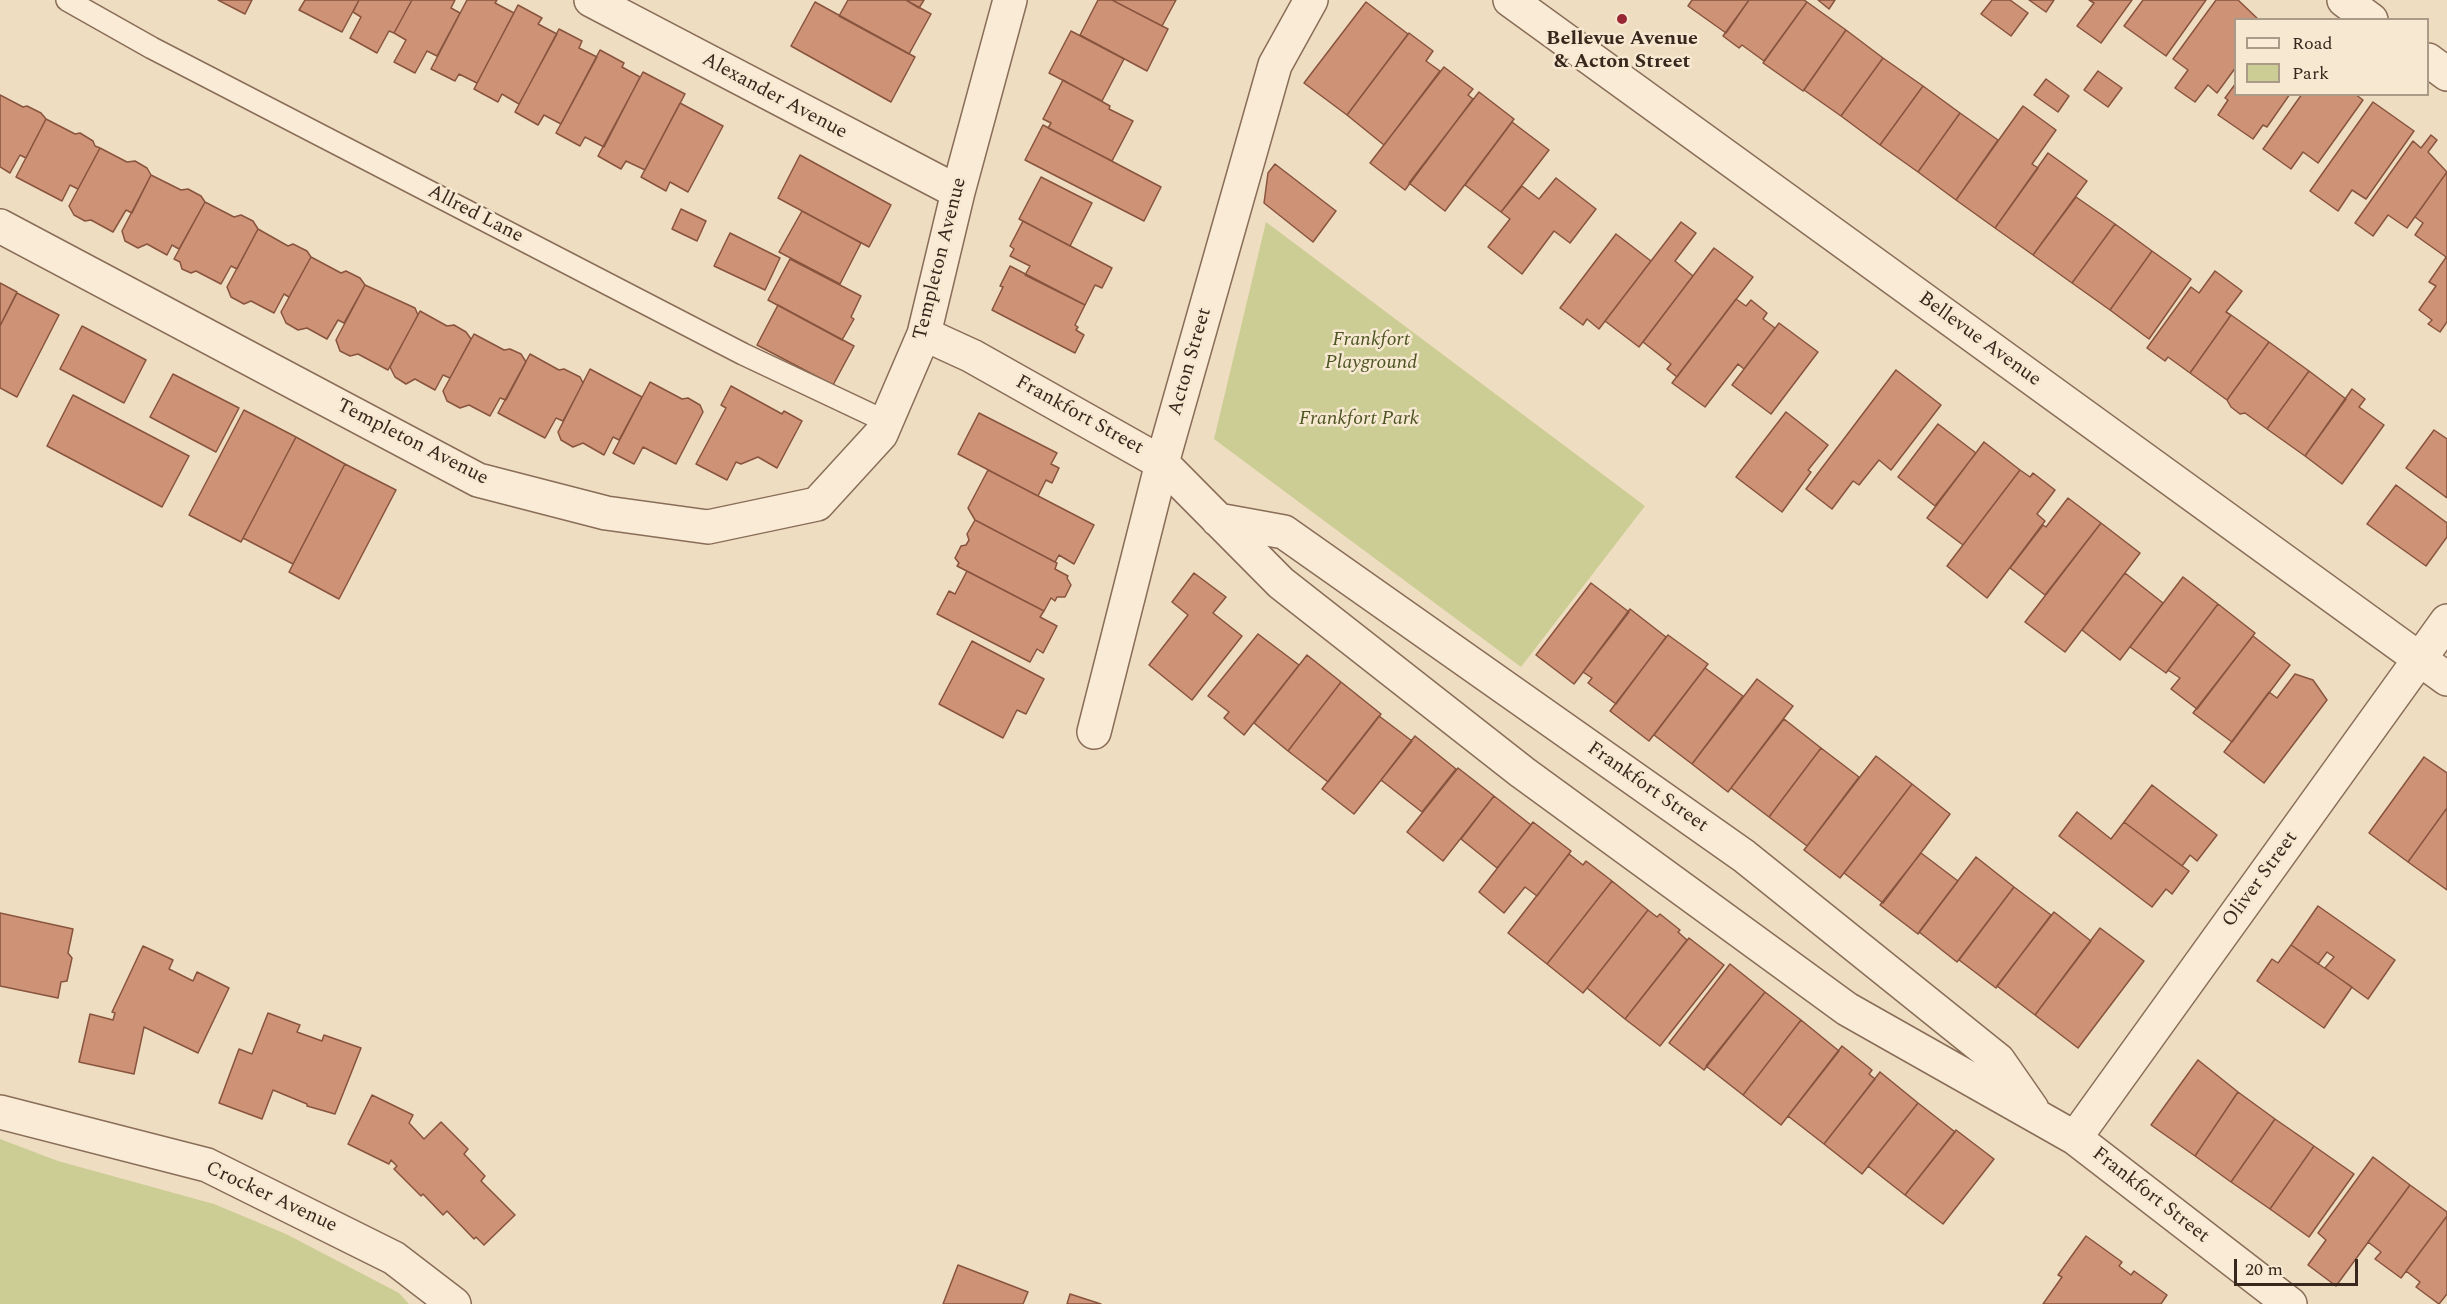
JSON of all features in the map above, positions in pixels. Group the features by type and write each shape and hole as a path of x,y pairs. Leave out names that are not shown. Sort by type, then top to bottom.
{"street":[{"name":"Alexander Avenue","path":"591,0 958,192"},
{"name":"Templeton Avenue","path":"0,226 478,480 606,513 708,526 817,504 881,434 924,334 958,192 1010,0"},
{"name":"Acton Street","path":"1094,732 1162,463 1275,65 1311,0"},
{"name":"Bellevue Avenue","path":"1510,0 2447,679"},
{"path":"2344,0 2369,18"},
{"path":"2429,61 2447,74"},
{"name":"Frankfort Street","path":"924,334 972,356 1162,463 1281,583 1522,772 1838,1002 2075,1138 2290,1304"},
{"name":"Frankfort Street","path":"1218,520 1284,531 1744,856 1998,1060 2036,1115"},
{"name":"Oliver Street","path":"2075,1138 2447,621"},
{"name":"Crocker Avenue","path":"0,1112 207,1165 394,1258 454,1304"}],"lane":[{"name":"Allred Lane","path":"67,0 152,48 732,349 887,422"}],"green space":[{"name":"Frankfort Park","path":"1266,222 1645,506 1521,667 1214,439"},
{"path":"0,1139 58,1161 214,1204 286,1234 399,1293 409,1304 0,1304"}],"building":[{"path":"218,0 252,0 245,14"},
{"path":"305,0 359,0 342,32 299,10"},
{"path":"359,0 412,0 394,33 389,31 377,53 350,38 361,17 353,12"},
{"path":"412,0 455,0 451,8 460,13 437,56 427,51 415,73 394,62 406,40 394,33"},
{"path":"467,0 497,0 495,3 514,13 477,83 459,74 455,81 431,69"},
{"path":"848,0 906,0 931,14 909,54 839,16"},
{"path":"906,0 924,0 919,8"},
{"path":"1098,0 1112,0 1168,29 1147,71 1080,35"},
{"path":"1112,0 1176,0 1162,26"},
{"path":"1692,0 1749,0 1726,33 1688,6"},
{"path":"1749,0 1804,0 1807,2 1764,61 1742,45 1739,48 1723,36"},
{"path":"1818,0 1835,0 1829,9"},
{"path":"1992,0 2010,0 2028,13 2011,36 1981,14"},
{"path":"2029,0 2054,0 2046,12"},
{"path":"2089,0 2132,0 2101,43 2077,26 2094,3"},
{"path":"2143,0 2206,0 2166,56 2124,26"},
{"path":"2216,0 2238,0 2257,18 2234,18 2234,70 2217,93 2208,85 2195,102 2175,88 2188,70 2173,59"},
{"path":"815,2 915,57 891,102 791,46"},
{"path":"1366,2 1408,34 1347,115 1304,83"},
{"path":"1807,2 1846,30 1803,91 1763,63"},
{"path":"518,5 542,18 538,24 557,34 519,104 502,94 498,102 474,89"},
{"path":"559,29 582,41 579,48 597,57 561,124 544,115 538,125 515,112"},
{"path":"1846,30 1883,58 1841,116 1804,90"},
{"path":"1071,31 1124,59 1102,101 1049,73"},
{"path":"1409,33 1433,51 1426,61 1440,71 1384,145 1347,115"},
{"path":"600,50 624,63 622,67 640,77 604,147 585,137 580,146 556,133"},
{"path":"1883,58 1923,86 1880,145 1841,116"},
{"path":"1444,67 1473,89 1468,95 1473,99 1405,190 1370,163"},
{"path":"2098,71 2122,88 2108,107 2084,90"},
{"path":"643,72 685,94 645,170 626,161 621,169 598,156"},
{"path":"2046,79 2069,96 2058,112 2034,95"},
{"path":"1063,80 1133,121 1112,161 1048,128 1051,123 1043,119"},
{"path":"1923,86 1960,113 1918,172 1880,145"},
{"path":"2234,86 2234,96 2289,96 2267,127 2263,125 2253,139 2218,115 2228,100 2225,98"},
{"path":"1479,92 1514,119 1445,211 1409,183"},
{"path":"0,95 41,113 46,119 26,158 20,155 10,173 0,167"},
{"path":"2301,96 2358,96 2363,100 2318,163 2303,152 2291,169 2263,149"},
{"path":"2373,102 2414,131 2366,199 2352,190 2338,211 2310,191"},
{"path":"680,103 723,126 688,192 670,182 666,191 641,177"},
{"path":"2023,106 2056,130 2032,164 2038,168 1995,228 1956,200"},
{"path":"1960,113 1998,140 1956,200 1918,172"},
{"path":"46,119 75,134 80,133 100,148 78,189 70,185 62,201 16,177"},
{"path":"1512,122 1549,150 1501,212 1465,185"},
{"path":"1043,125 1161,187 1144,221 1025,160"},
{"path":"2431,135 2437,140 2428,152 2447,172 2407,228 2388,215 2373,236 2355,223 2413,141 2421,148"},
{"path":"100,148 127,162 135,161 147,168 151,175 132,213 126,210 113,232 91,220 85,221 74,215 69,206"},
{"path":"2048,153 2087,181 2033,255 1995,228"},
{"path":"800,155 891,205 869,247 778,198"},
{"path":"1275,164 1336,211 1313,242 1264,203 1268,173"},
{"path":"2447,172 2446,257 2415,235 2423,223 2415,217"},
{"path":"151,175 181,190 188,189 201,196 205,202 179,249 172,245 167,255 147,244 138,248 125,241 122,231"},
{"path":"1041,177 1092,203 1070,246 1019,219"},
{"path":"1556,178 1596,209 1570,243 1554,231 1522,274 1488,247 1510,219 1501,212 1522,186 1539,199"},
{"path":"2076,197 2115,224 2072,283 2033,255"},
{"path":"205,202 234,217 241,215 253,221 258,229 237,269 231,266 221,284 196,271 191,273 182,269 180,262 174,259"},
{"path":"681,209 706,221 697,241 672,229"},
{"path":"802,211 861,243 840,284 779,252"},
{"path":"1023,221 1112,268 1102,288 1095,285 1085,305 1025,275 1030,266 1010,256 1014,249 1010,246"},
{"path":"1681,222 1696,233 1675,261 1693,276 1639,347 1605,321"},
{"path":"2115,224 2152,251 2110,310 2072,283"},
{"path":"258,229 288,246 293,244 307,251 311,257 289,297 284,294 274,313 251,301 244,304 231,297 227,287"},
{"path":"730,233 780,258 765,290 714,266"},
{"path":"1616,234 1651,261 1599,329 1587,319 1583,325 1560,308"},
{"path":"1714,248 1753,277 1677,377 1667,369 1671,364 1643,342"},
{"path":"2152,251 2191,279 2149,339 2110,310"},
{"path":"2447,256 2447,322 2440,332 2428,324 2432,320 2419,310 2436,286 2429,282"},
{"path":"311,257 341,273 346,271 360,278 365,285 344,323 338,320 327,339 307,328 298,330 286,323 281,312"},
{"path":"790,259 861,296 851,317 854,319 842,340 768,300"},
{"path":"1010,266 1085,305 1075,325 1078,327 1076,330 1084,335 1075,353 992,310"},
{"path":"2215,271 2242,291 2226,312 2231,315 2190,373 2168,357 2165,361 2147,348 2191,287 2199,293"},
{"path":"0,283 17,292 0,326"},
{"path":"365,285 415,308 418,315 388,370 358,354 350,356 340,351 336,340"},
{"path":"17,293 59,315 17,397 0,388 0,326"},
{"path":"1736,299 1746,306 1751,300 1767,313 1763,319 1775,328 1744,369 1738,364 1705,407 1672,383"},
{"path":"778,305 854,346 833,385 757,345"},
{"path":"420,311 447,326 454,325 466,332 471,339 450,378 443,375 435,390 415,379 406,384 395,377 390,367"},
{"path":"2231,315 2269,342 2227,400 2190,373"},
{"path":"1779,323 1818,352 1771,414 1732,385"},
{"path":"82,326 146,360 124,403 60,369"},
{"path":"474,334 504,350 510,349 521,354 526,362 506,400 500,398 490,416 469,405 460,408 447,401 443,391"},
{"path":"2269,342 2309,371 2267,429 2245,413 2240,414 2231,407 2227,400"},
{"path":"530,354 559,370 564,369 580,377 583,383 563,421 556,418 545,438 498,413"},
{"path":"590,369 642,397 619,440 613,437 604,455 583,443 573,447 561,440 558,432"},
{"path":"1896,370 1941,405 1891,470 1879,460 1859,485 1853,481 1832,509 1806,489"},
{"path":"2309,371 2346,399 2305,456 2267,429"},
{"path":"173,374 239,408 216,452 150,417"},
{"path":"650,382 682,399 688,398 700,405 703,412 676,464 643,447 634,464 613,453"},
{"path":"731,386 782,414 784,411 802,421 777,468 758,457 741,464 736,462 727,480 696,464 726,408 721,405"},
{"path":"2352,389 2365,399 2359,407 2384,425 2342,484 2305,456"},
{"path":"73,395 189,456 162,507 47,446"},
{"path":"244,410 296,437 241,542 189,515"},
{"path":"1786,412 1828,445 1808,470 1811,472 1782,512 1736,477"},
{"path":"979,413 1057,453 1051,464 1059,468 1052,483 1046,480 1038,496 958,454"},
{"path":"1938,424 1976,453 1935,506 1898,477"},
{"path":"2434,430 2447,439 2447,498 2406,468"},
{"path":"296,437 345,464 293,564 243,538"},
{"path":"1984,442 2020,470 1963,545 1927,518"},
{"path":"345,464 396,490 339,599 289,572"},
{"path":"988,470 1094,525 1074,564 1059,555 1055,562 975,520 968,508"},
{"path":"2020,470 2030,477 2033,473 2055,490 2037,514 2045,521 1987,598 1947,566"},
{"path":"2396,485 2447,523 2447,537 2426,566 2367,524"},
{"path":"2068,498 2101,523 2045,595 2010,568 2043,525 2046,527"},
{"path":"975,520 1057,563 1055,569 1068,576 1071,585 1065,597 1057,597 1055,601 1051,598 1044,611 957,566 959,563 955,558 961,546 966,545 969,540 967,534"},
{"path":"2101,523 2140,553 2065,652 2025,622"},
{"path":"967,571 1044,611 1040,617 1057,626 1043,653 1037,649 1030,662 937,614 949,591 955,594"},
{"path":"1194,573 1226,597 1213,613 1242,636 1192,700 1149,665 1188,615 1172,602"},
{"path":"2125,573 2163,603 2120,660 2082,630"},
{"path":"2183,577 2218,604 2166,673 2130,647"},
{"path":"1591,583 1629,612 1574,684 1536,655"},
{"path":"2218,604 2255,633 2197,709 2171,689 2180,678 2168,670"},
{"path":"1630,609 1666,637 1616,704 1588,683 1592,678 1583,672"},
{"path":"1258,634 1299,665 1244,735 1224,718 1229,712 1208,696"},
{"path":"1668,635 1708,664 1649,741 1610,711"},
{"path":"2253,636 2290,665 2232,742 2193,713"},
{"path":"972,641 1044,679 1026,714 1017,710 1003,738 939,704"},
{"path":"1307,655 1341,682 1288,751 1254,723"},
{"path":"1705,668 1743,696 1692,764 1654,735"},
{"path":"2295,674 2313,680 2327,700 2264,783 2224,752 2269,692 2277,698"},
{"path":"1757,679 1793,706 1728,792 1692,764"},
{"path":"1341,682 1381,714 1328,782 1288,751"},
{"path":"1379,716 1412,741 1354,814 1322,789"},
{"path":"1784,719 1821,748 1769,817 1731,788"},
{"path":"1415,736 1456,769 1422,812 1381,780"},
{"path":"1821,748 1859,777 1807,846 1769,817"},
{"path":"1876,756 1912,784 1840,878 1804,850"},
{"path":"2424,757 2447,773 2447,808 2408,862 2369,833"},
{"path":"1458,768 1494,796 1443,861 1407,832"},
{"path":"1912,784 1950,814 1883,903 1844,873"},
{"path":"2152,785 2217,835 2197,861 2190,855 2182,866 2124,822"},
{"path":"1494,796 1531,825 1497,868 1461,839"},
{"path":"2447,808 2447,890 2408,862"},
{"path":"2077,812 2111,839 2124,822 2189,871 2172,894 2166,889 2152,907 2059,836"},
{"path":"1533,822 1571,851 1537,896 1525,887 1504,913 1479,892"},
{"path":"1921,853 1958,881 1918,934 1880,905"},
{"path":"1569,854 1583,865 1586,861 1612,881 1547,964 1508,933"},
{"path":"1976,857 2014,887 1957,962 1919,932"},
{"path":"1612,881 1648,910 1583,993 1547,964"},
{"path":"2014,887 2051,915 1996,988 1959,960"},
{"path":"2318,906 2395,960 2368,999 2325,968 2334,957 2327,952 2318,964 2291,945"},
{"path":"1648,910 1657,917 1660,914 1680,930 1678,932 1687,940 1625,1019 1587,988"},
{"path":"2054,912 2091,941 2035,1015 1997,986"},
{"path":"0,913 73,929 68,953 72,958 67,981 61,982 58,998 0,986"},
{"path":"2100,928 2144,961 2078,1048 2035,1015"},
{"path":"1689,938 1724,965 1660,1046 1625,1019"},
{"path":"2291,945 2352,987 2324,1028 2257,981 2272,959 2278,963"},
{"path":"143,946 173,960 169,969 193,981 197,972 229,988 198,1053 144,1027 134,1074 79,1062 90,1014 113,1020 115,1013 112,1012"},
{"path":"1730,964 1765,992 1704,1070 1669,1043"},
{"path":"1765,992 1801,1020 1743,1095 1706,1066"},
{"path":"268,1013 300,1025 297,1032 322,1041 324,1035 361,1048 335,1114 307,1106 307,1104 273,1090 262,1119 219,1103 239,1049 252,1054"},
{"path":"1801,1020 1839,1051 1781,1125 1743,1095"},
{"path":"1842,1046 1872,1070 1869,1074 1875,1079 1824,1144 1788,1116"},
{"path":"2198,1060 2238,1092 2195,1156 2151,1125"},
{"path":"1880,1072 1918,1103 1862,1174 1824,1144"},
{"path":"2238,1092 2275,1119 2231,1182 2195,1156"},
{"path":"372,1095 413,1115 409,1123 424,1139 441,1122 468,1149 464,1154 485,1176 481,1181 515,1215 484,1245 476,1237 474,1239 447,1211 443,1215 423,1194 421,1196 394,1169 397,1166 391,1160 389,1164 348,1144"},
{"path":"1918,1103 1955,1132 1905,1195 1868,1166"},
{"path":"2275,1119 2314,1146 2270,1209 2231,1182"},
{"path":"1956,1130 1994,1159 1943,1224 1905,1195"},
{"path":"2314,1146 2354,1174 2309,1237 2270,1209"},
{"path":"2373,1157 2410,1185 2336,1286 2308,1265 2326,1240 2318,1233"},
{"path":"2410,1185 2447,1212 2447,1216 2401,1278 2375,1259 2381,1252 2368,1242"},
{"path":"2447,1216 2447,1294 2439,1304 2416,1287 2420,1282 2406,1271"},
{"path":"2086,1236 2122,1262 2119,1266 2131,1275 2134,1271 2167,1295 2161,1304 2043,1304 2062,1277 2058,1275"},
{"path":"958,1265 1028,1292 1023,1304 943,1304"},
{"path":"1070,1294 1101,1304 1067,1304"}],"place":[{"name":"Bellevue Avenue & Acton Street","path":"1622,19"}],"park label":[{"name":"Frankfort Playground","path":"1371,352"}]}
